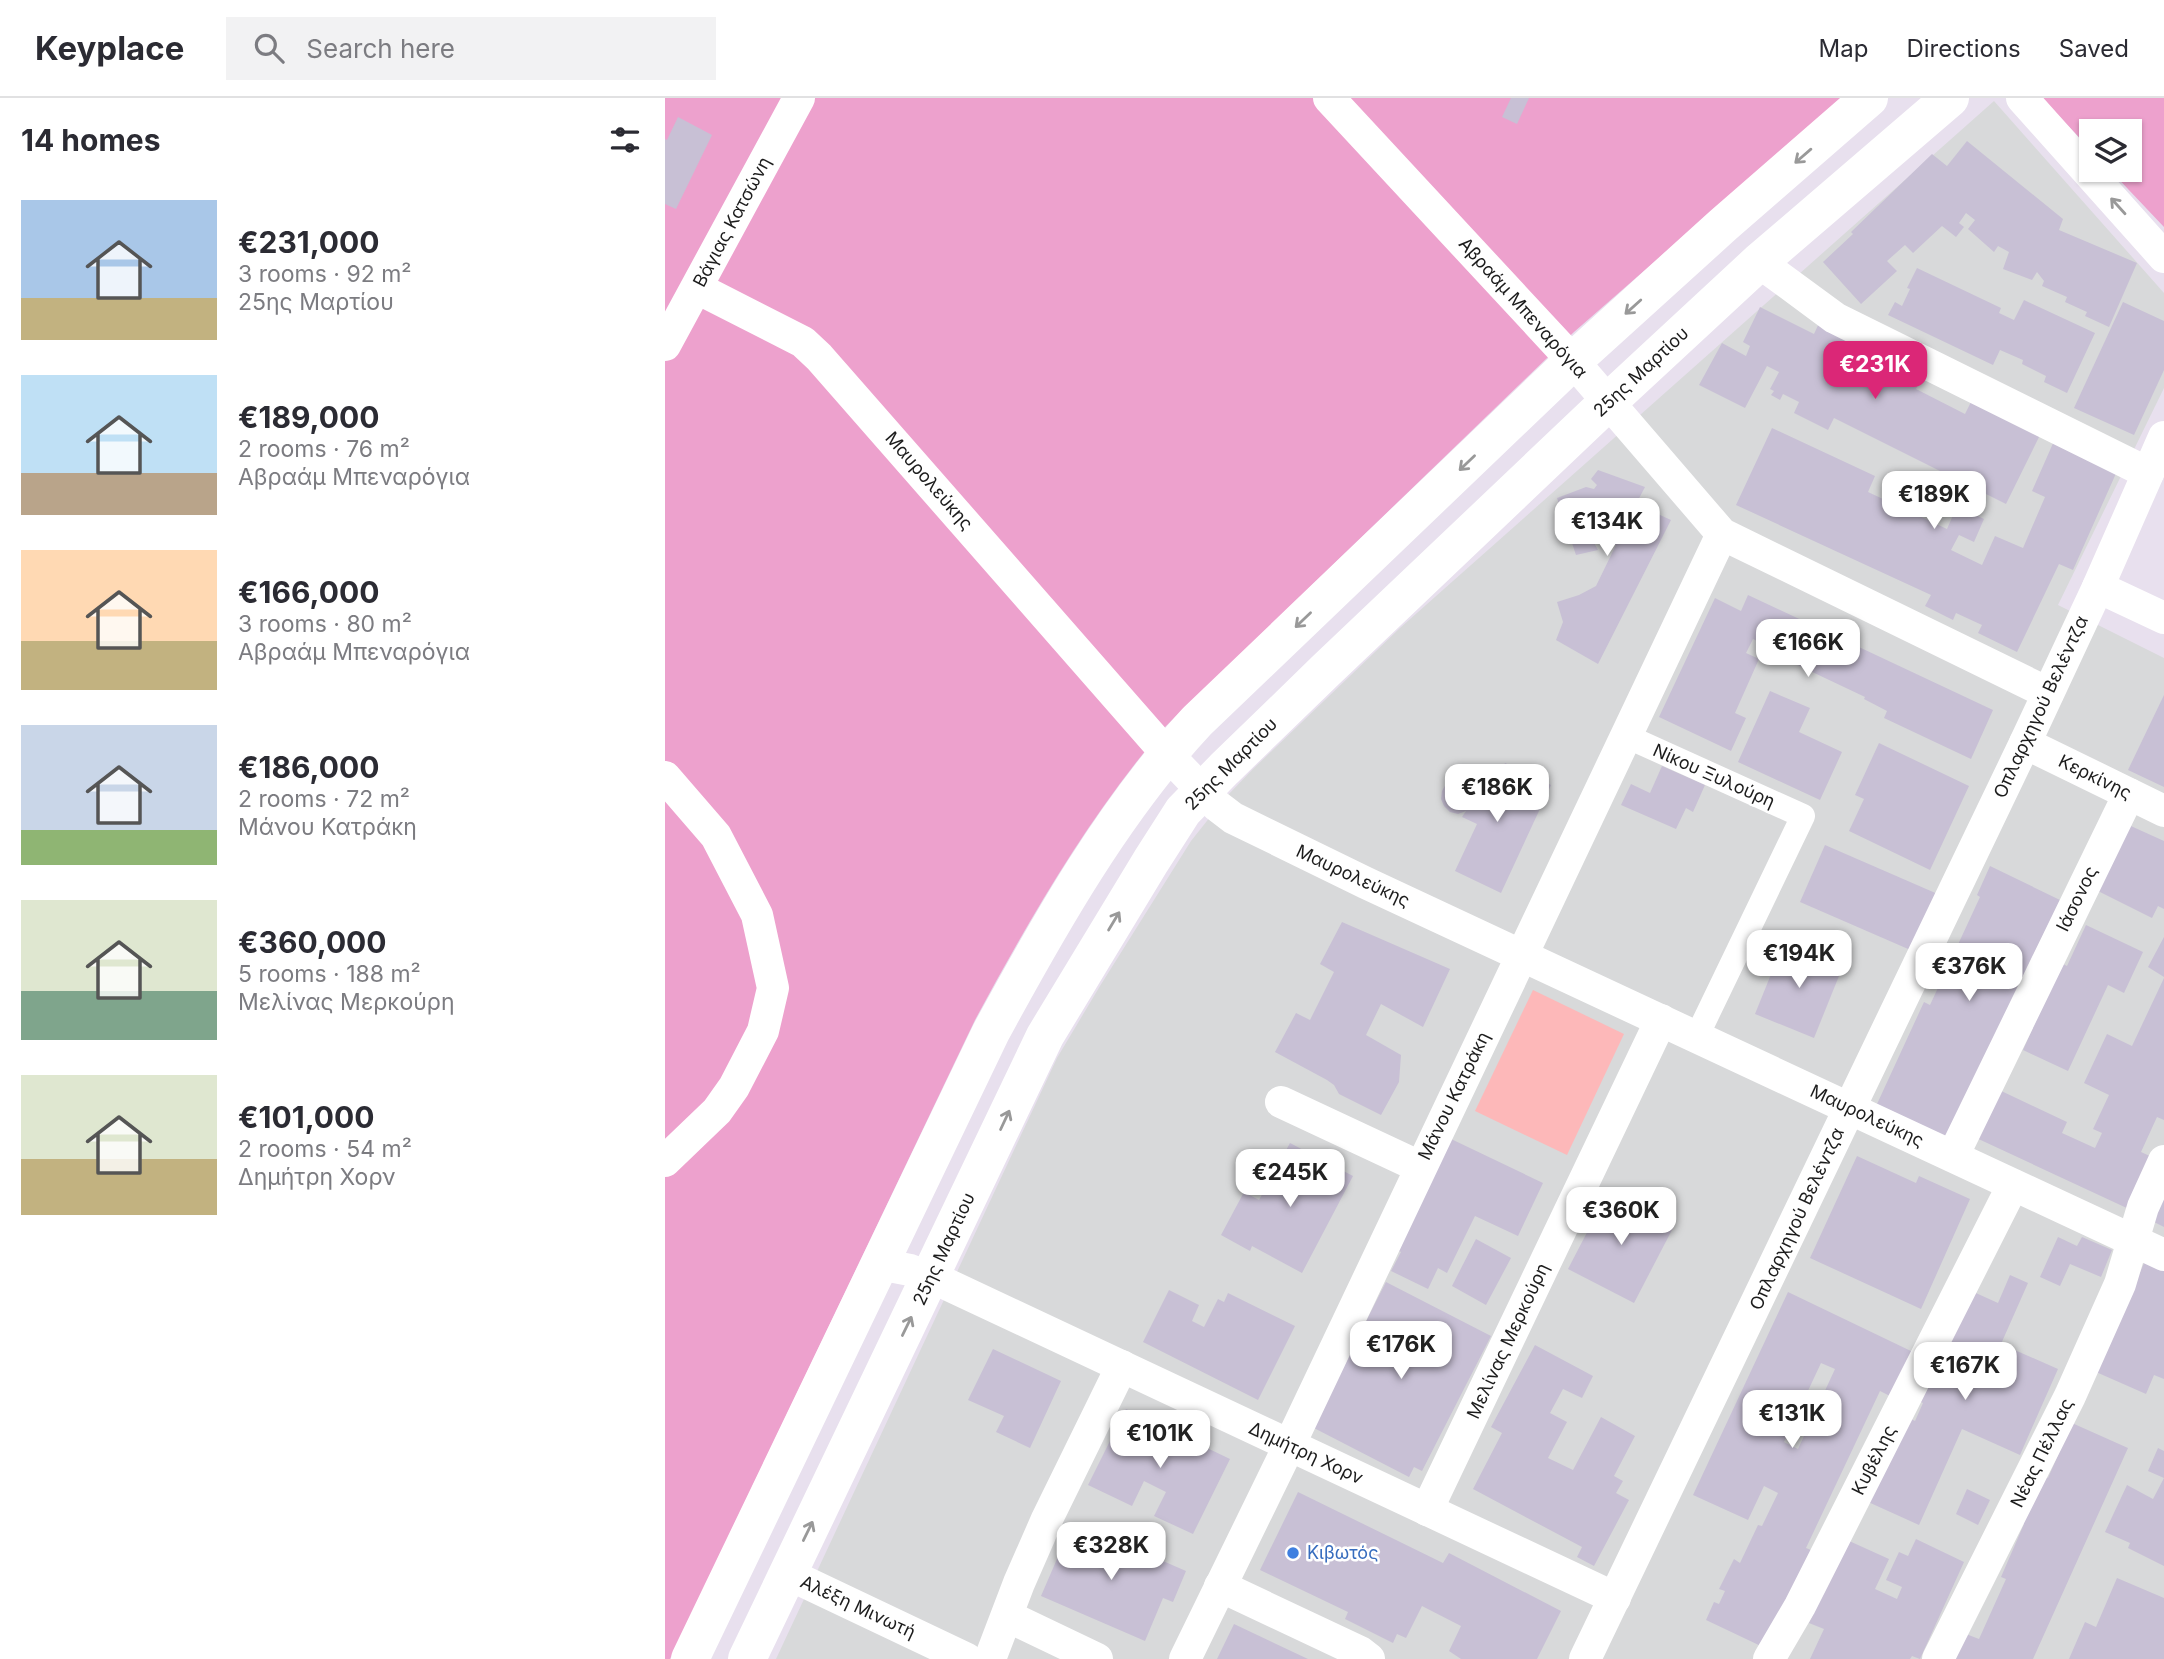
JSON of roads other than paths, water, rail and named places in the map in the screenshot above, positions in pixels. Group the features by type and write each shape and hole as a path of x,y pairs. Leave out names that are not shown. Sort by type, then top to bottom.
{"street":[{"name":"Βάγιας Κατσώνη","path":"665,345 799,98"},
{"name":"Αβραάμ Μπεναρόγια","path":"1329,98 1573,361 1723,534 2048,693"},
{"path":"690,1659 991,1032 1039,943 1109,835 1167,754 1207,712 1573,361 1869,98"},
{"name":"25ης Μαρτίου","path":"747,1659 1045,1036 1183,811 1608,402 1759,262 1950,98"},
{"path":"2022,98 2164,257"},
{"path":"1759,262 1835,318 2148,473"},
{"name":"Μαυρολεύκης","path":"697,288 803,342 819,357 1167,754 1216,805 1242,823 2164,1255"},
{"name":"Οπλαρχηγού Βελέντζα","path":"1585,1659 2025,743 2164,437"},
{"name":"Μάνου Κατράκη","path":"1185,1659 1723,534"},
{"path":"2098,587 2164,618"},
{"name":"Νίκου Ξυλούρη","path":"1626,736 1803,816 1697,1036"},
{"name":"Κερκίνης","path":"2025,743 2164,811"},
{"path":"665,776 716,836 757,915 773,988 763,1031 734,1087 717,1111 665,1161"},
{"name":"Ιάσoνος","path":"1953,1156 2129,794"},
{"name":"Μελίνας Μερκούρη","path":"1427,1510 1661,1020"},
{"path":"1281,1102 1420,1167"},
{"name":"Νέας Πέλλας","path":"1938,1659 2070,1396 2120,1284 2143,1207 2164,1161"},
{"name":"Κυβέλης","path":"1769,1659 1800,1606 2013,1185"},
{"name":"Δημήτρη Χορν","path":"879,1264 931,1277 1615,1598"},
{"path":"990,1659 1047,1519 1122,1366"},
{"name":"Αλέξη Μινωτή","path":"788,1574 967,1659"},
{"path":"1220,1587 1360,1652 1369,1659"},
{"path":"1007,1616 1097,1659"}],"place":[{"name":"Κιβωτός","path":"1293,1553"}]}
